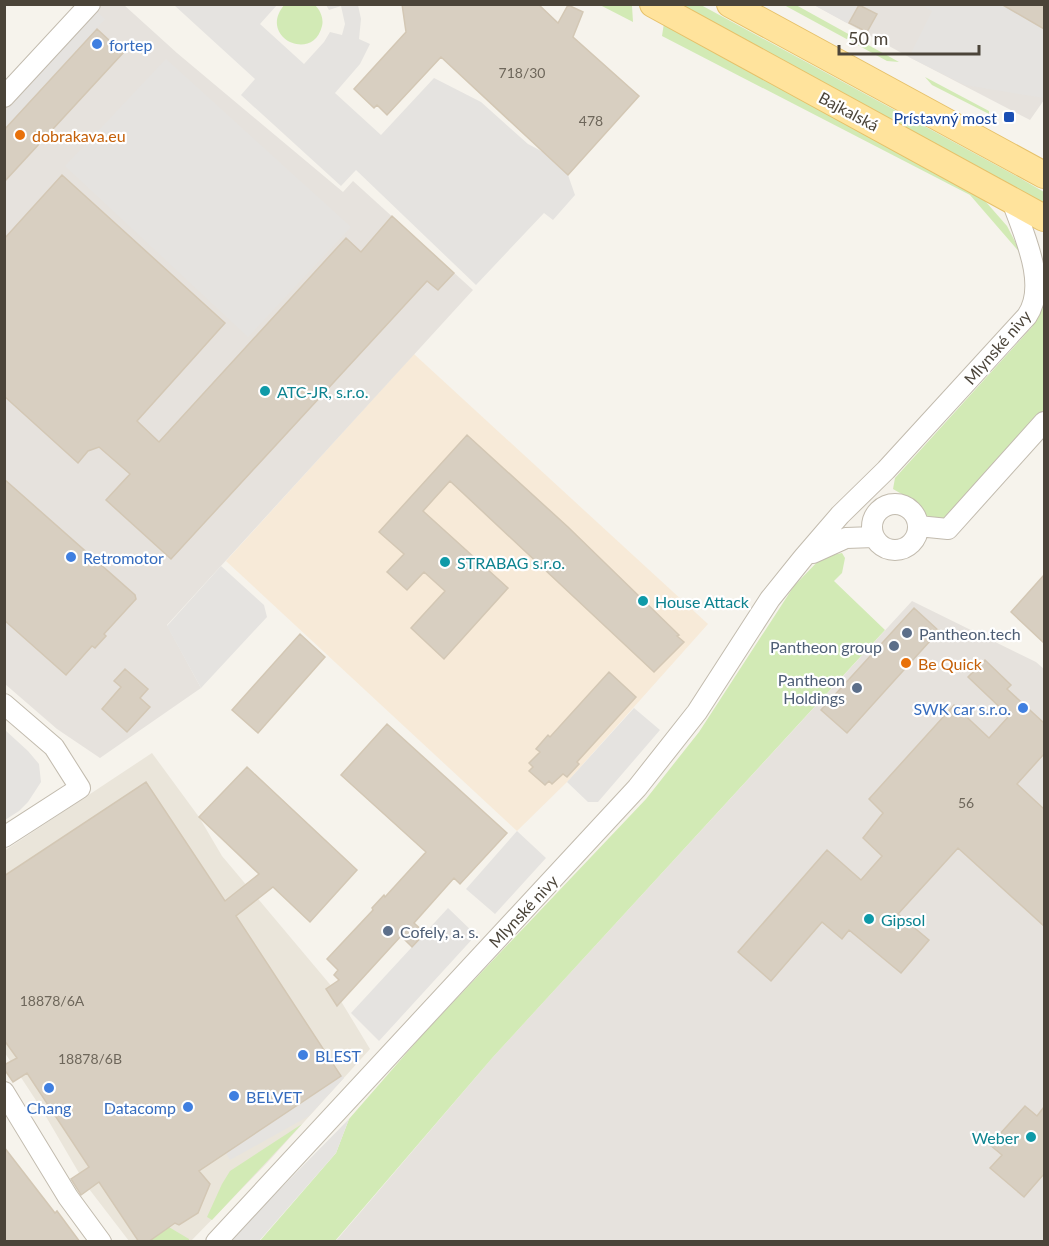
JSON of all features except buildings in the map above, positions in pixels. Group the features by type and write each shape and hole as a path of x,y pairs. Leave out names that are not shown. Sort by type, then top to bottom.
{"main road":[{"name":"Bajkalská","path":"653,4 1044,218"},
{"path":"730,4 1044,175"}],"street":[{"path":"4,98 90,4"},
{"name":"Mlynské nivy","path":"216,1242 637,788 697,712 770,599 803,558 840,515 886,470 1030,312 1036,293 1035,276 1011,198"},
{"path":"918,526 948,529 1044,422"},
{"path":"877,521 886,470"},
{"name":"Mlynské nivy","path":"803,558 877,521 898,504 913,513 918,526 916,535 912,542 901,549 885,548 877,521"},
{"name":"Mlynské nivy","path":"840,515 859,514 877,521"},
{"path":"4,704 54,747 80,788 4,837"},
{"path":"4,1092 68,1197 101,1242"}],"shaded area":[{"path":"79,5 124,5 177,53 343,192 353,181 473,290 167,625 201,688 100,758 57,729 5,684 4,87"},
{"path":"174,5 277,5 260,24 304,64 330,32 342,35 345,24 341,6 329,10 326,5 358,5 361,19 359,39 370,44 360,64 335,93 381,135 434,78 481,102 528,144 543,152 568,175 575,195 553,220 544,213 476,285 356,170 341,186 241,95 255,79"},
{"path":"814,5 1044,5 1044,100 1030,120"},
{"path":"814,5 857,5 847,23"},
{"path":"921,5 1001,5 1044,29 1044,98 965,85 909,57 932,11"},
{"path":"97,12 105,19 5,129 5,113"},
{"path":"166,59 351,227 248,337 65,166"},
{"path":"414,354 708,624 567,782 517,831 226,561"},
{"path":"221,566 264,605 267,617 201,688 167,626"},
{"path":"912,601 1036,662 1044,669 1044,1241 335,1242 493,1057"},
{"path":"634,708 660,730 598,802 588,802 567,782"},
{"path":"5,730 39,764 41,782 28,802 5,820"},
{"path":"152,753 199,817 222,856 333,988 370,1049 267,1163 191,1241 129,1241 86,1185 41,1108 5,1053 4,851"},
{"path":"517,831 546,858 495,914 466,889"},
{"path":"448,908 476,935 379,1041 351,1013"},
{"path":"335,1067 344,1078 309,1116 230,1160 222,1146 300,1103"},
{"path":"349,1119 336,1153 259,1241 228,1242"}],"green space":[{"path":"285,4 315,5 322,20 317,37 308,43 299,44 289,42 282,35 277,27 278,16"},
{"path":"600,5 632,6 633,22"},
{"path":"680,5 701,5 1018,177 1044,192 1044,205"},
{"path":"784,5 796,5 899,62 887,61"},
{"path":"664,23 966,184 1007,226 1022,255 970,195 662,36"},
{"path":"925,77 989,111 989,114 932,85"},
{"path":"1044,292 1044,410 943,521 926,517 912,500 893,489 895,478 1032,327 1040,311"},
{"path":"842,553 845,558 842,573 834,581 885,630 493,1057 335,1241 259,1242 336,1153 349,1119 424,1033 646,799 699,732 794,586 822,557"},
{"path":"302,1124 212,1220 207,1217 230,1171"},
{"path":"137,1208 189,1239 189,1241 143,1241"}],"place":[{"name":"fortep","path":"97,44"},
{"name":"Prístavný most","path":"1009,117"},
{"name":"dobrakava.eu","path":"20,135"},
{"name":"ATC-JR, s.r.o.","path":"265,391"},
{"name":"Retromotor","path":"71,557"},
{"name":"STRABAG s.r.o.","path":"445,562"},
{"name":"House Attack","path":"643,601"},
{"name":"Pantheon.tech","path":"907,633"},
{"name":"Pantheon group","path":"894,646"},
{"name":"Be Quick","path":"906,663"},
{"name":"Pantheon Holdings","path":"857,688"},
{"name":"SWK car s.r.o.","path":"1023,708"},
{"name":"Gipsol","path":"869,919"},
{"name":"Cofely, a. s.","path":"388,931"},
{"name":"BLEST","path":"303,1055"},
{"name":"Chang","path":"49,1088"},
{"name":"BELVET","path":"234,1096"},
{"name":"Datacomp","path":"188,1107"},
{"name":"Weber","path":"1031,1137"}]}
